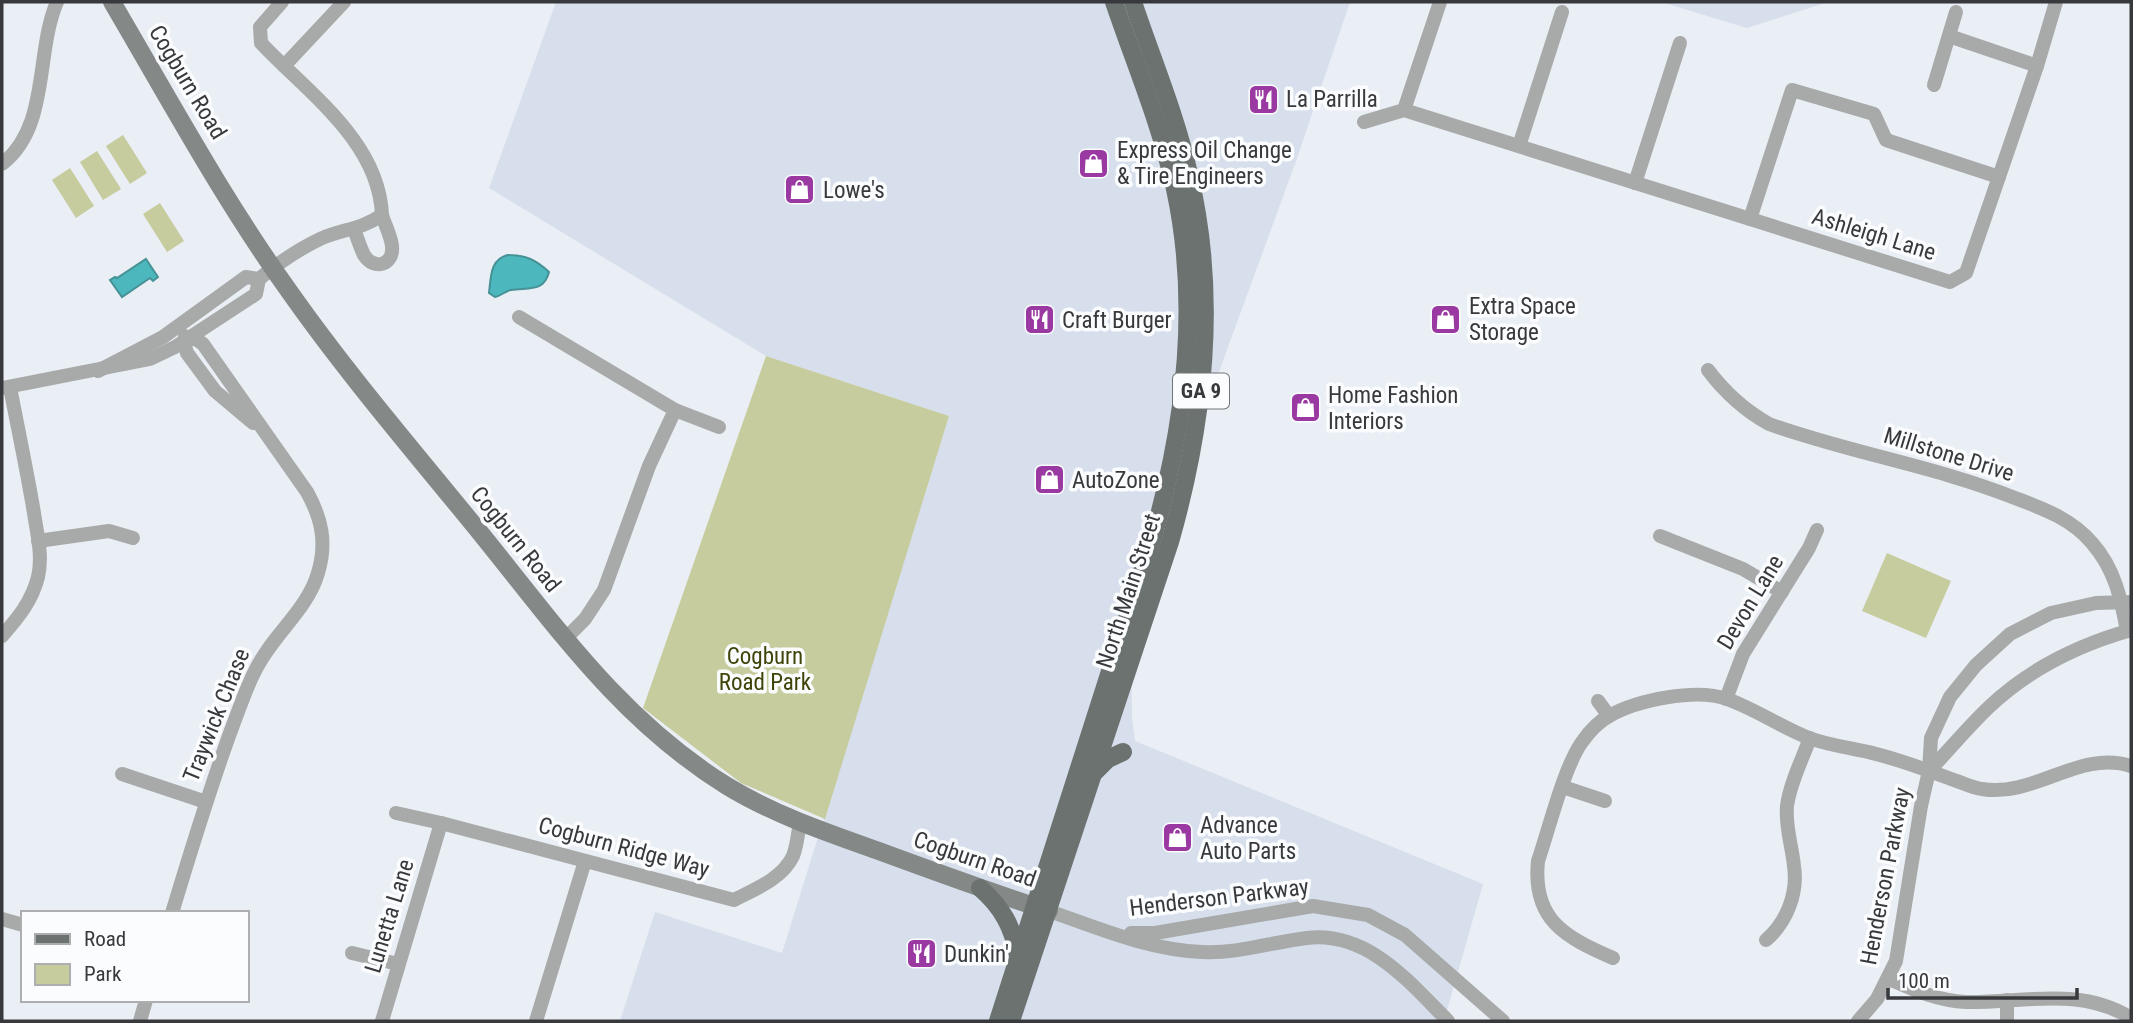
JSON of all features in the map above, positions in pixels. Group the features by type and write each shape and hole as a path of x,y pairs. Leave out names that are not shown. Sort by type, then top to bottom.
{"main road":[{"name":"North Main Street","path":"1011,1021 1163,503 1175,451 1185,373 1187,281 1179,212 1162,140 1114,2"},
{"name":"North Main Street","path":"998,1021 1018,958 1042,908 1093,775 1179,511 1196,428 1204,355 1202,262 1194,197 1172,112 1133,2"},
{"path":"1093,775 1108,759 1123,752"},
{"path":"980,888 1007,919 1013,932 1018,958"}],"street":[{"path":"2,164 21,145 32,119 40,87 49,21 57,2"},
{"name":"Cogburn Road","path":"112,2 225,193 273,268 335,352 565,639 617,699 652,732 689,761 771,810 980,888 1042,908"},
{"path":"282,2 260,27 261,43 331,110 361,151 381,196 382,215 392,247 392,257 387,263 381,265 364,255 354,229"},
{"path":"284,66 344,2"},
{"path":"1364,122 1404,110 1440,2"},
{"name":"Ashleigh Lane","path":"1404,110 1950,282 1966,273 2037,66 2056,2"},
{"path":"1519,146 1562,12"},
{"path":"1934,85 1956,12"},
{"path":"1949,36 2037,66"},
{"path":"1635,183 1680,43"},
{"path":"1750,219 1792,90 1874,114 1886,140 1999,177"},
{"path":"2,636 32,594 39,566 38,541 26,471 6,387 98,371 183,333 256,294 259,279 296,252 322,238 368,225 382,215"},
{"path":"519,317 675,411 719,427"},
{"name":"Traywick Chase","path":"173,911 206,802 253,673 272,641 310,592 318,575 324,549 318,512 307,492 267,436 215,391 187,352 183,333"},
{"name":"Millstone Drive","path":"1708,370 1727,394 1747,412 1769,424 1997,490 2071,523 2093,544 2115,577 2126,602 2129,631"},
{"path":"565,639 585,619 604,590 649,466 675,411"},
{"name":"Devon Lane","path":"1726,699 1743,654 1809,548 1817,530"},
{"path":"38,541 109,531 133,538"},
{"path":"1660,536 1743,569 1782,592"},
{"name":"Henderson Parkway","path":"1858,1021 1877,999 1889,979 1900,944 1931,738 1950,697 1976,665 2010,634 2051,613 2096,603 2126,602"},
{"name":"Henderson Parkway","path":"1928,771 1988,708 2019,681 2077,648 2129,631"},
{"path":"1613,958 1562,932 1548,915 1539,897 1536,879 1538,861 1581,744 1593,728 1609,716 1632,706 1682,696 1704,695 1726,699 1810,738 1876,754 1981,789 2008,789 2036,783 2074,768 2099,764 2131,766"},
{"path":"1598,701 1609,716"},
{"path":"1766,940 1782,923 1793,896 1795,869 1787,826 1787,807 1810,738"},
{"path":"122,774 206,802"},
{"path":"1563,787 1605,801"},
{"name":"Cogburn Ridge Way","path":"396,813 734,900 767,884 781,871 793,856 800,822"},
{"name":"Lunetta Lane","path":"382,1021 441,823"},
{"path":"536,1021 585,861"},
{"name":"Henderson Parkway","path":"1112,933 1155,933 1313,906 1368,915 1405,935 1503,1021"},
{"name":"Henderson Parkway","path":"1042,908 1161,947 1202,952 1227,951 1310,938 1352,944 1374,953 1395,967 1448,1021"},
{"path":"2,919 21,924"},
{"path":"352,953 398,964"},
{"path":"1889,979 1946,1000 1967,1002 2077,998 2104,1004 2131,1018"},
{"path":"2007,1000 2007,1021"},
{"path":"140,1021 145,1002"}],"shaded area":[{"path":"556,2 1350,2 1295,164 1176,489 1131,644 1132,718 1135,741 1483,884 1444,1021 620,1021 655,912 782,953 949,416 766,356 489,188"},
{"path":"1661,2 1828,2 1747,28"}],"green space":[{"path":"123,135 147,173 130,184 106,146"},
{"path":"97,151 121,189 103,200 80,162"},
{"path":"70,168 94,206 76,218 52,180"},
{"path":"160,203 184,241 167,252 143,214"},
{"name":"Cogburn Road Park","path":"766,356 949,416 825,819 741,783 643,708"},
{"path":"1887,553 1951,581 1926,638 1862,611"}],"water":[{"path":"508,255 535,261 549,272 547,279 539,286 511,290 495,297 489,293 492,270 498,260"},
{"path":"146,259 158,277 153,281 150,278 122,297 110,280"}],"place":[{"name":"La Parrilla","path":"1263,99"},
{"name":"Express Oil Change & Tire Engineers","path":"1094,163"},
{"name":"Lowe's","path":"800,190"},
{"name":"Extra Space Storage","path":"1446,319"},
{"name":"Craft Burger","path":"1039,320"},
{"name":"Home Fashion Interiors","path":"1305,408"},
{"name":"AutoZone","path":"1049,480"},
{"name":"Advance Auto Parts","path":"1177,838"},
{"name":"Dunkin'","path":"921,954"}]}
